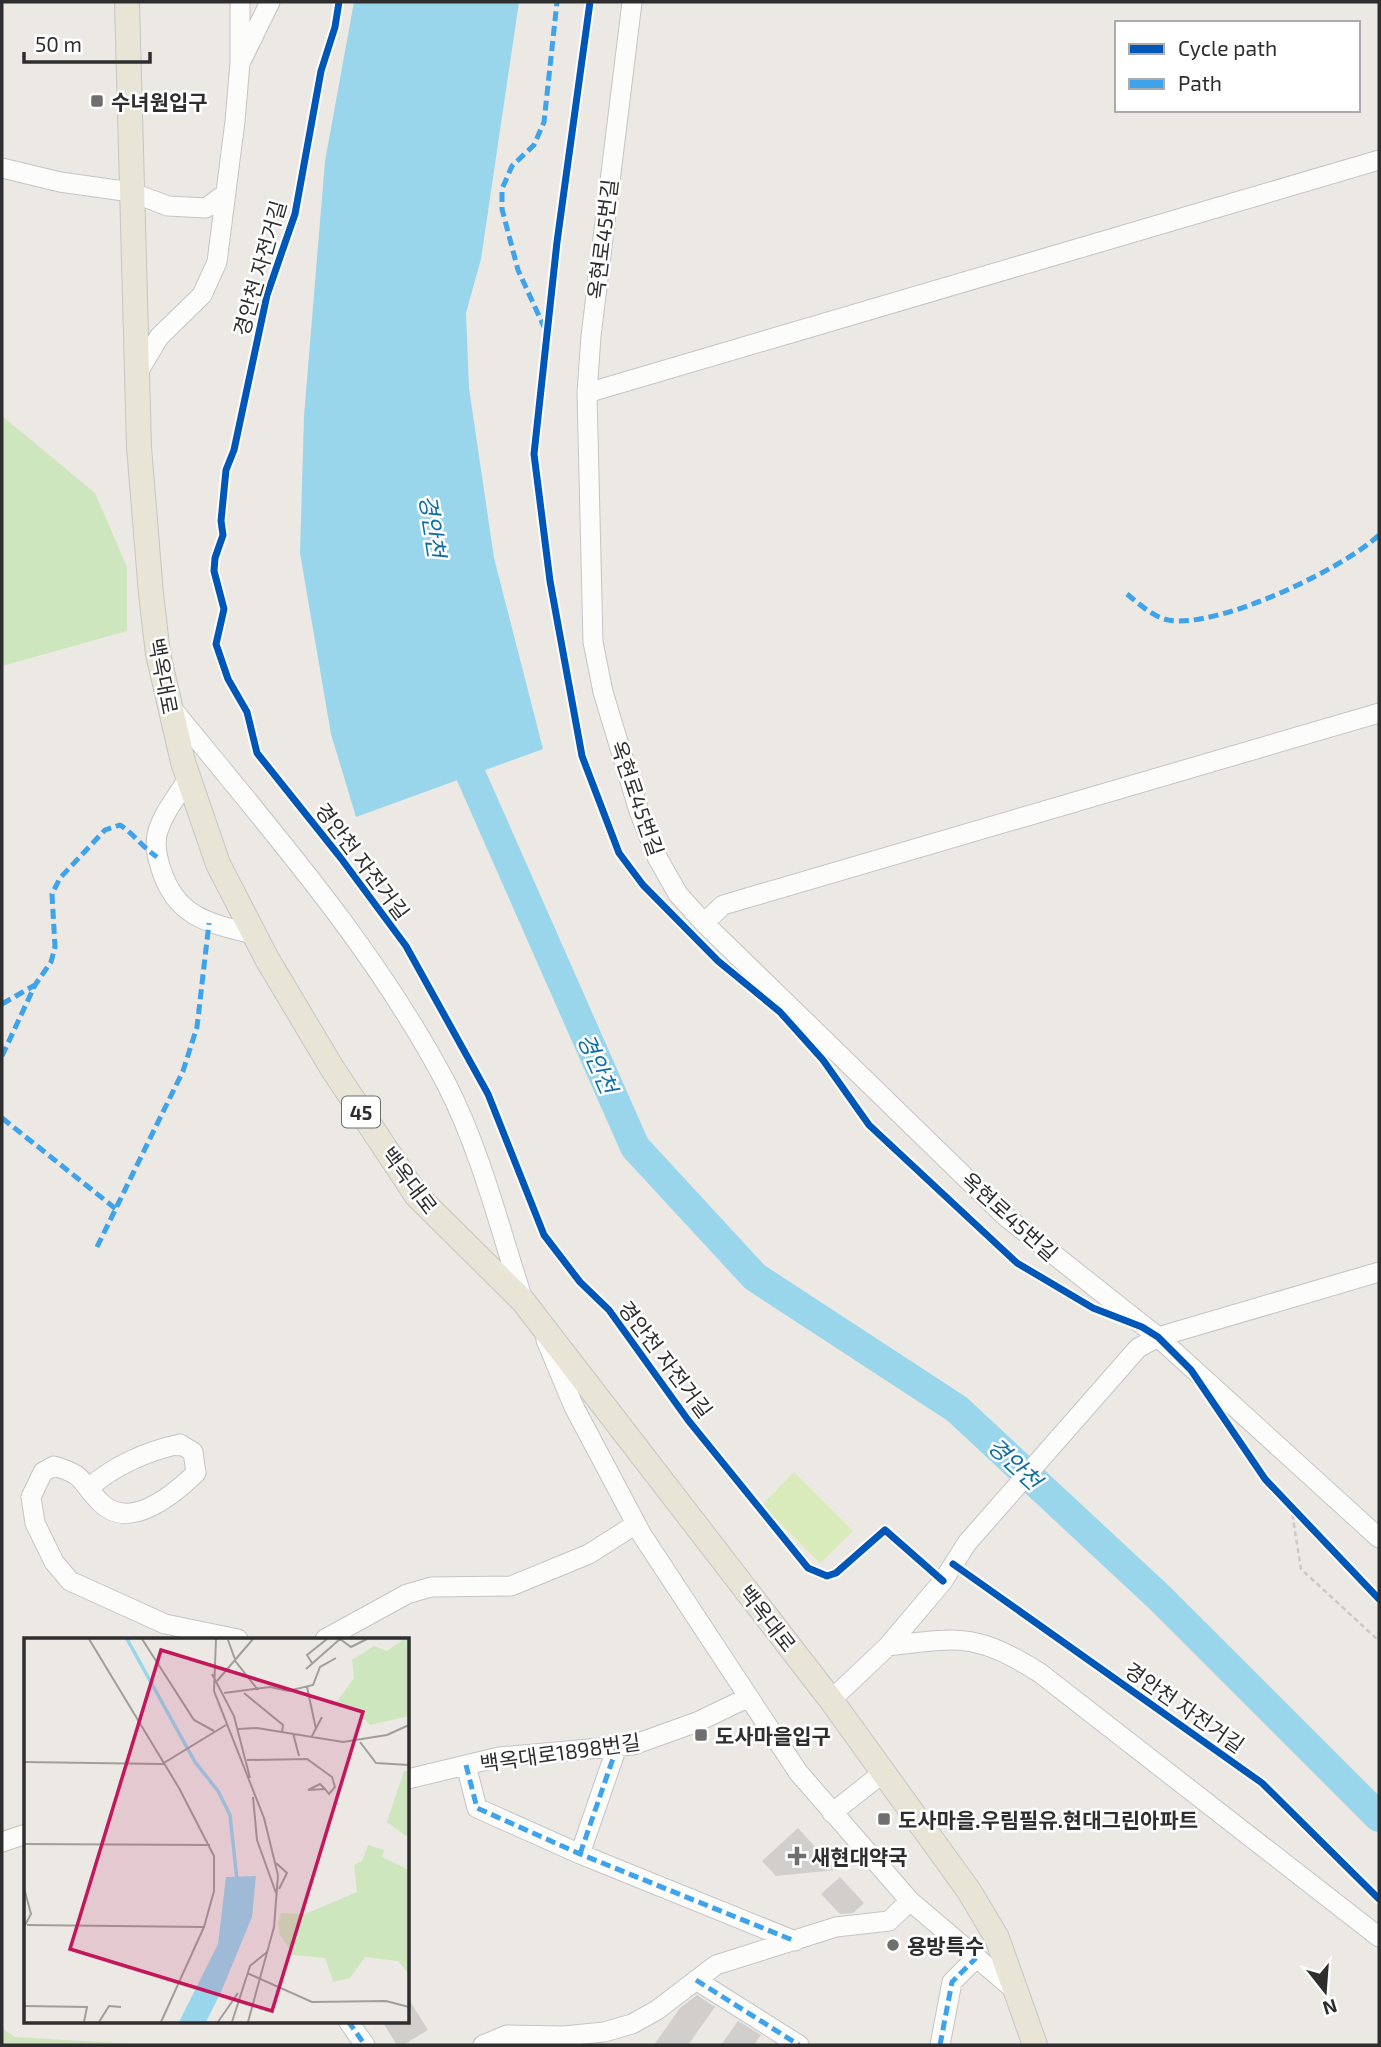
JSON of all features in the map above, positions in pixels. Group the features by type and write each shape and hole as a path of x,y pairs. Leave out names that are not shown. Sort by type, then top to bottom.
{"main road":[{"name":"백옥대로","path":"127,2 137,374 149,569 158,654 169,705 188,779 218,864 253,934 332,1068 417,1196 530,1310 831,1700 970,1891 997,1938 1035,2045"}],"street":[{"path":"137,374 159,337 202,295 216,262 240,63 240,2"},
{"path":"240,63 270,2"},
{"name":"옥현로45번길","path":"632,2 591,336 587,393 590,581 593,642 603,692 639,811 657,857 678,894 704,923 1005,1216 1158,1337 1379,1538"},
{"path":"587,393 1379,160"},
{"path":"2,169 60,182 131,192 168,206 206,208 226,193"},
{"path":"169,705 343,921 377,967 422,1042 447,1086 466,1128 530,1310 574,1407 636,1524 747,1698 798,1772 909,1901 1019,1994"},
{"path":"704,923 723,905 1379,713"},
{"path":"188,779 164,817 157,835 157,857 168,891 186,910 209,923 253,934"},
{"path":"831,1700 888,1646 943,1581 967,1543 1138,1348 1158,1337 1379,1272"},
{"path":"89,1488 102,1476 162,1448 180,1444 193,1452 196,1473 176,1492 135,1513 119,1514 100,1503 89,1488 79,1473 54,1466 43,1472 31,1497 35,1523 54,1562 70,1581 165,1624 233,1638"},
{"path":"328,1638 419,1590 431,1587 511,1586 589,1554 636,1524"},
{"path":"888,1646 947,1639 983,1642 1006,1652 1040,1673 1379,1937"},
{"name":"백옥대로1898번길","path":"410,1779 531,1753 617,1747 662,1737 747,1698"},
{"path":"580,1854 617,1747"},
{"path":"466,1765 477,1808 580,1854 795,1941"},
{"path":"832,1813 884,1772"},
{"path":"2,1842 24,1835"},
{"path":"483,2045 507,2035 564,2036 604,2032 632,2024 716,1965 836,1927 889,1921 909,1901"},
{"path":"940,2045 952,1982 976,1958"},
{"path":"696,1980 799,2045"},
{"path":"349,2022 365,2045"}],"path":[{"path":"1282,1497 1300,1516"},
{"path":"1291,1506 1301,1569 1379,1641"}],"green space":[{"path":"2,416 95,493 127,567 127,631 2,666"},
{"path":"794,1472 853,1531 820,1563 762,1505"},
{"path":"2,2028 15,2037 152,2045 2,2045"}],"water":[{"path":"354,2 519,2 481,259 466,313 469,388 494,558 543,749 356,817 331,734 300,553 304,416 325,161"}],"building":[{"path":"798,1828 836,1870 776,1876 762,1861"},
{"path":"840,1877 864,1903 853,1913 840,1914 821,1894"},
{"path":"697,1995 715,2007 688,2045 654,2045 680,2008"},
{"path":"410,2001 428,2030 403,2045 397,2045 383,2022 410,2022"},
{"path":"738,2021 761,2035 754,2045 721,2045"}],"waterway":[{"name":"경안천","path":"464,737 470,773 635,1147 755,1277 957,1409 1161,1599 1379,1817"}],"marked path":[{"path":"545,329 518,270 502,209 502,189 512,166 534,145 544,122 557,2"},
{"path":"1127,594 1151,613 1168,620 1190,620 1217,615 1279,594 1310,579 1362,549 1379,535"},
{"path":"2,1056 35,985 51,962 55,947 52,894 60,878 105,830 120,825 157,857"},
{"path":"97,1247 183,1071 197,1027 209,923"},
{"path":"2,1004 35,985"},
{"path":"2,1118 116,1209"},
{"path":"580,1854 617,1747"},
{"path":"466,1765 477,1808 580,1854 795,1941"},
{"path":"940,2045 952,1982 976,1958"},
{"path":"696,1980 799,2045"},
{"path":"349,2022 365,2045"}],"cycle path":[{"name":"경안천 자전거길","path":"339,2 335,27 321,71 295,214 267,295 234,450 226,470 221,521 223,535 215,558 214,571 224,609 216,644 228,679 247,712 257,753 340,857 406,946 488,1094 544,1235 580,1282 609,1310 688,1420 808,1568 827,1576 836,1573 885,1530 943,1581"},
{"path":"590,2 557,242 534,454 550,581 582,756 619,853 643,885 718,961 780,1012 823,1060 869,1125 1017,1263 1093,1308 1142,1327 1158,1337 1191,1370 1265,1479 1379,1599"},
{"name":"경안천 자전거길","path":"953,1564 1262,1783 1379,1899"}],"place":[{"name":"수녀원입구","path":"97,101"},
{"name":"도사마을입구","path":"701,1735"},
{"name":"도사마을.우림필유.현대그린아파트","path":"884,1819"},
{"name":"새현대약국","path":"797,1856"},
{"name":"용방특수","path":"893,1945"}]}
